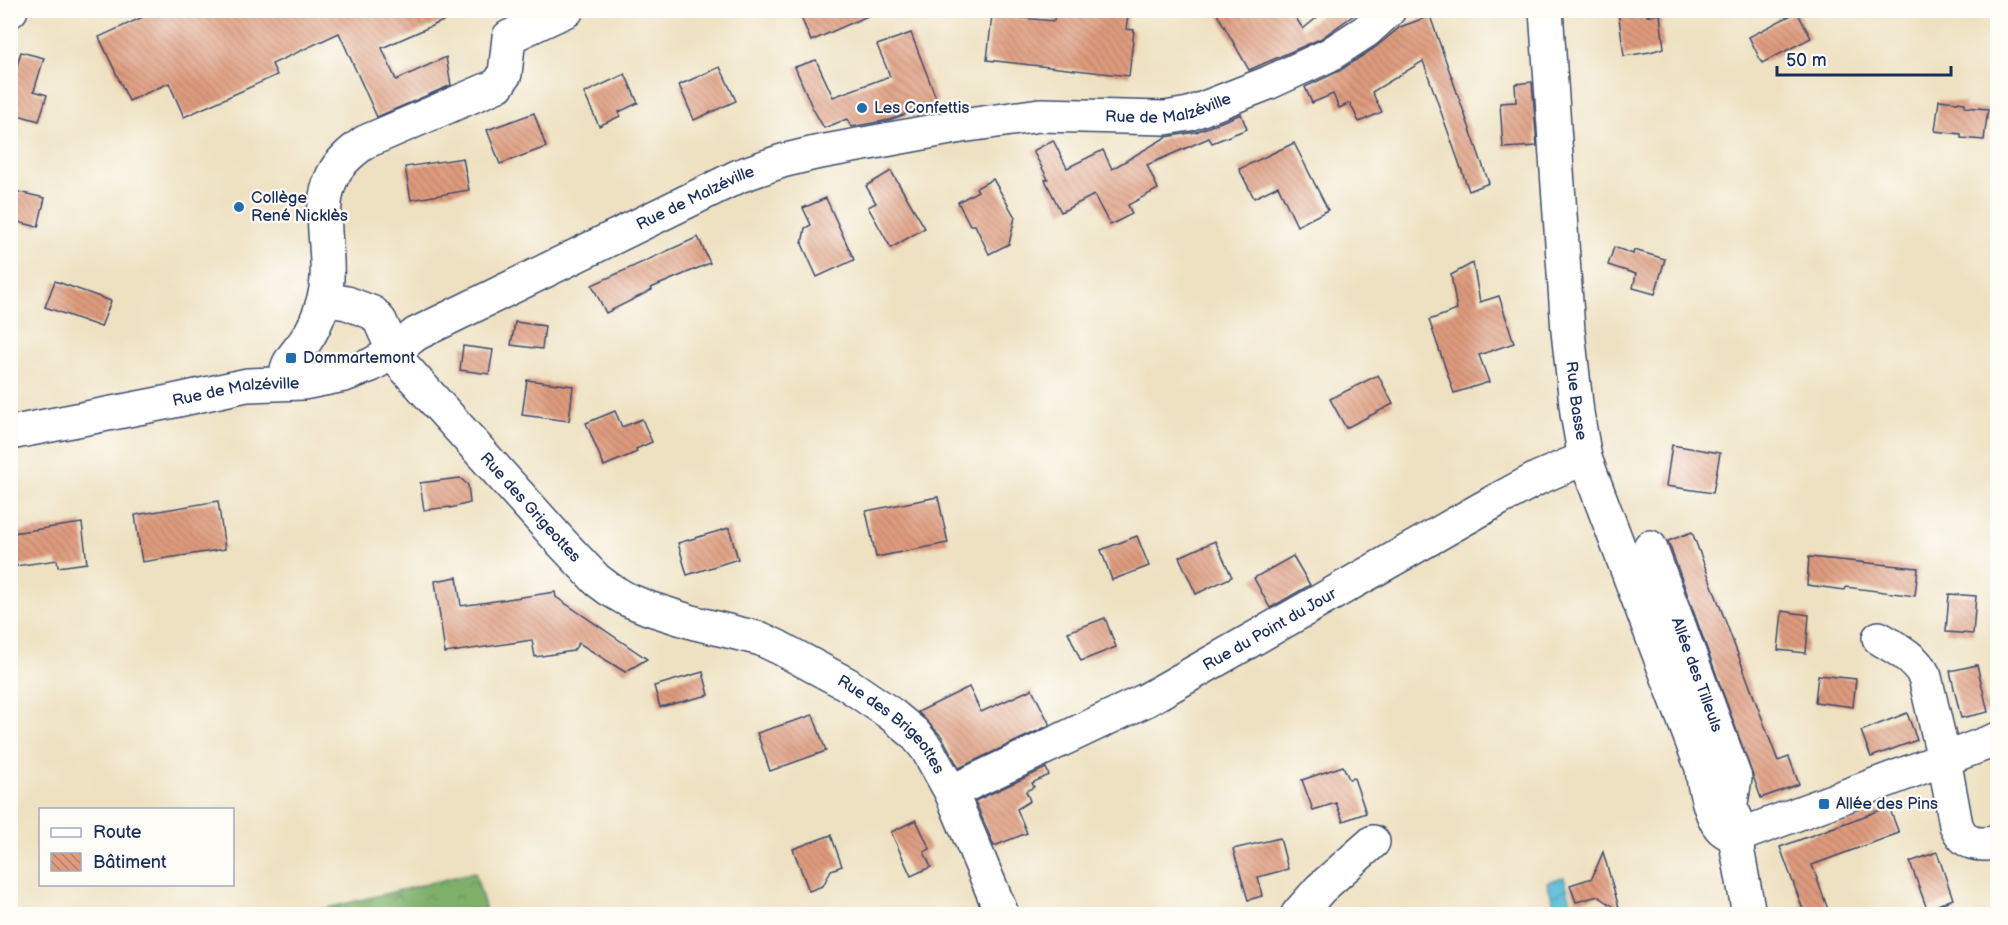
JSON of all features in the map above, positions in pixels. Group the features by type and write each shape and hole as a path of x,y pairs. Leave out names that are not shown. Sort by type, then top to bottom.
{"street":[{"path":"285,383 286,370 291,358 304,343 324,299 328,279 324,215 326,195 333,174 347,156 365,142 498,85 505,74 509,37 567,10"},
{"name":"Rue de Malzéville","path":"10,433 247,385 303,383 344,375 370,365 393,352 416,334 759,168 815,153 890,138 1040,116 1165,118 1189,114 1268,83 1329,55 1366,31 1389,10"},
{"name":"Rue Basse","path":"1546,10 1568,331 1577,413 1585,458 1702,768 1703,786 1720,829 1735,837 1738,824 1731,803 1723,789 1702,768"},
{"name":"Rue des Grigeottes","path":"324,299 347,303 373,313 380,321 397,359 597,580 626,599 695,623"},
{"name":"Rue du Point du Jour","path":"951,792 1146,700 1499,498 1585,458"},
{"name":"Allée des Tilleuls","path":"1650,547 1735,778 1731,803"},
{"name":"Rue des Brigeottes","path":"695,623 761,639 823,670 902,721 927,749 951,792 1002,915"},
{"path":"1879,638 1909,657 1920,667 1925,677 1944,759 1952,807 1960,834 1971,843 1998,843"},
{"path":"1749,915 1735,837 1998,740"},
{"path":"1298,915 1320,889 1373,842"}],"green space":[{"path":"475,872 487,914 303,914"}],"water":[{"path":"1564,877 1575,914 1557,914 1547,882"}],"building":[{"path":"158,10 468,10 382,48 396,80 446,57 451,85 377,117 339,33 272,64 277,75 184,117 169,83 129,101 99,37"},
{"path":"798,10 881,10 811,41"},
{"path":"1055,10 1129,10 1126,29 1134,30 1129,76 987,60 992,15 1054,21"},
{"path":"1215,10 1291,10 1303,29 1326,10 1361,10 1320,39 1249,70"},
{"path":"1618,10 1646,10 1647,16 1660,14 1664,48 1624,56"},
{"path":"1797,12 1811,38 1762,63 1749,37"},
{"path":"1430,16 1489,183 1469,191 1423,61 1372,92 1382,112 1359,122 1350,103 1339,108 1333,94 1312,103 1305,87 1339,71 1376,47 1400,27"},
{"path":"911,33 938,103 889,120 851,127 847,119 824,128 812,107 795,67 816,60 833,97 890,76 877,45"},
{"path":"21,52 44,58 34,91 47,95 39,121 10,113 10,89"},
{"path":"720,67 736,101 694,120 679,85"},
{"path":"625,74 638,103 619,112 620,116 599,126 584,93"},
{"path":"1532,82 1537,146 1503,148 1500,103 1516,102 1515,84"},
{"path":"1939,100 1965,103 1965,107 1988,109 1984,140 1961,138 1961,134 1935,131"},
{"path":"534,113 546,147 500,164 487,130"},
{"path":"1241,114 1247,129 1212,143 1209,138 1147,165 1158,189 1128,205 1132,214 1110,225 1094,195 1061,212 1045,180 1048,179 1033,151 1053,140 1067,168 1103,150 1112,169 1166,137 1196,132"},
{"path":"1294,143 1328,210 1297,226 1278,186 1254,198 1239,169"},
{"path":"463,158 469,190 411,200 405,167"},
{"path":"891,171 925,228 891,248 868,207 876,203 866,186"},
{"path":"993,179 1015,217 1009,244 989,254 975,225 970,225 958,202 978,191 976,188"},
{"path":"10,190 45,198 38,227 10,220"},
{"path":"826,198 854,260 817,277 802,244 805,228 811,225 803,208"},
{"path":"698,237 710,263 651,288 652,290 606,313 592,285"},
{"path":"1614,247 1633,254 1634,250 1665,259 1655,294 1633,288 1636,274 1608,265"},
{"path":"1473,263 1480,302 1499,296 1514,343 1479,355 1489,382 1454,393 1429,320 1457,310 1451,275"},
{"path":"55,281 111,301 101,327 45,307"},
{"path":"515,322 545,326 542,349 511,345"},
{"path":"463,346 493,350 489,374 460,370"},
{"path":"1378,375 1393,404 1346,428 1330,399"},
{"path":"527,380 573,386 569,421 522,415"},
{"path":"615,411 622,427 642,419 652,442 636,449 637,452 604,466 586,423"},
{"path":"1672,445 1720,453 1713,493 1666,486"},
{"path":"460,478 468,485 470,503 450,508 424,510 420,483"},
{"path":"938,497 948,543 876,557 866,511"},
{"path":"218,501 225,549 142,562 135,515"},
{"path":"82,523 87,563 58,567 57,560 16,566 12,533"},
{"path":"729,528 738,559 687,575 678,543"},
{"path":"1692,532 1778,761 1789,757 1799,784 1761,798 1668,541"},
{"path":"1137,536 1149,566 1112,580 1101,550"},
{"path":"1215,541 1232,577 1196,594 1179,557"},
{"path":"1293,556 1310,585 1270,608 1254,578"},
{"path":"1809,557 1918,568 1915,596 1846,587 1845,590 1807,585"},
{"path":"457,577 461,606 555,592 556,597 647,659 625,672 579,643 573,651 535,657 532,640 445,653 435,581"},
{"path":"1949,594 1976,596 1973,634 1946,632"},
{"path":"1782,611 1809,615 1806,653 1778,650"},
{"path":"1105,618 1116,647 1081,661 1068,632"},
{"path":"1977,665 1988,712 1961,718 1950,671"},
{"path":"703,672 709,695 660,707 654,686"},
{"path":"1818,675 1856,679 1853,707 1815,702"},
{"path":"969,687 981,712 1032,689 1050,725 959,768 942,737 918,712"},
{"path":"1907,713 1917,740 1871,757 1861,731"},
{"path":"813,715 826,751 770,771 757,733"},
{"path":"1343,766 1349,779 1354,778 1366,813 1343,821 1336,803 1313,810 1302,780"},
{"path":"1046,768 1049,775 1032,783 1034,787 1026,791 1030,801 1017,809 1027,833 994,846 975,801"},
{"path":"1889,807 1899,833 1812,865 1830,915 1805,915 1780,847"},
{"path":"916,820 930,849 924,852 931,867 911,876 891,832"},
{"path":"831,835 842,866 831,870 823,886 809,891 793,849"},
{"path":"1280,838 1288,869 1258,877 1262,896 1248,900 1233,849"},
{"path":"1603,852 1620,911 1598,896 1576,902 1570,885 1592,878"},
{"path":"1937,852 1953,899 1927,909 1910,862"}],"place":[{"name":"Les Confettis","path":"862,108"},
{"name":"Collège René Nicklès","path":"239,207"},
{"name":"Dommartemont","path":"291,358"},
{"name":"Allée des Pins","path":"1824,804"}]}
